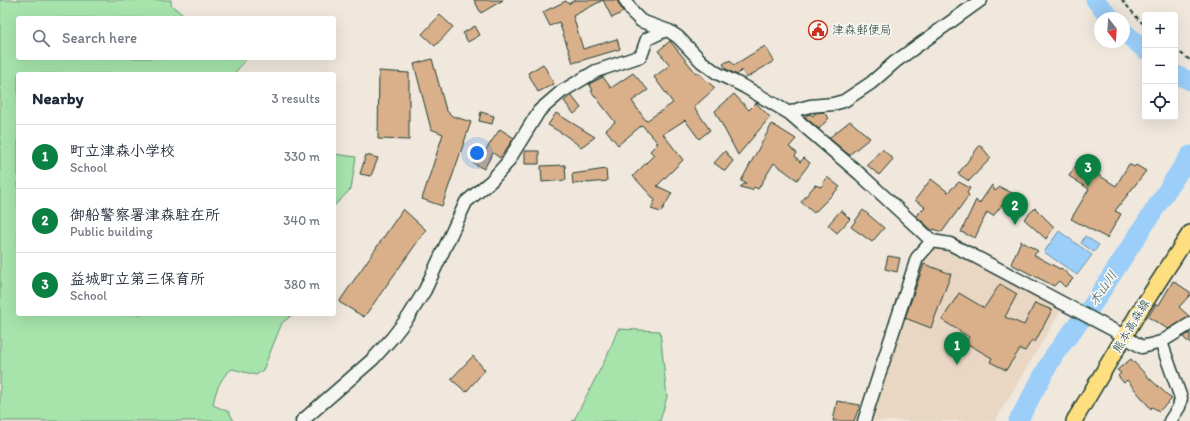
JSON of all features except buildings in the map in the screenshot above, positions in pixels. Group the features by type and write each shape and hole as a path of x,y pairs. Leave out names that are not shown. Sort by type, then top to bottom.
{"main road":[{"name":"熊本高森線","path":"1074,421 1121,334 1190,233"}],"street":[{"path":"625,0 633,13 641,21 666,30 678,37 702,62 717,73 745,86 789,113 861,175 932,242 950,244 1069,306 1142,347 1161,342 1190,324"},
{"path":"789,113 810,106 833,104 844,101 981,0"},
{"path":"302,421 373,359 409,316 425,290 466,202 491,181 507,163 539,111 561,92 596,71 641,56 647,39 666,30"},
{"path":"864,421 917,258 932,242"},
{"path":"1161,342 1181,398 1179,407 1170,421"}],"path":[{"path":"1122,0 1142,23"},
{"path":"1178,51 1190,60"}],"shaded area":[{"path":"932,249 954,251 1062,309 995,421 866,421 921,259"}],"green space":[{"path":"0,0 171,0 171,5 185,16 16,16 16,60 245,60 236,72 16,72 16,316 291,316 282,323 263,370 256,375 232,369 222,380 215,395 213,405 229,412 234,421 0,421"},
{"path":"336,154 356,157 351,189 336,204"},
{"path":"618,329 660,331 667,397 660,421 572,421 574,420 608,354"}],"water":[{"path":"1059,231 1092,255 1077,275 1044,252"},
{"path":"1085,236 1099,245 1094,252 1081,243"}],"waterway":[{"path":"1095,0 1106,12"},
{"path":"1130,37 1143,48"},
{"path":"1178,75 1190,81"},
{"name":"木山川","path":"1018,421 1054,355 1093,304 1190,155"}],"place":[{"name":"津森郵便局","path":"818,30"},
{"name":"益城町立第三保育所","path":"1088,187"},
{"name":"御船警察署津森駐在所","path":"1015,225"},
{"name":"町立津森小学校","path":"957,365"}]}
